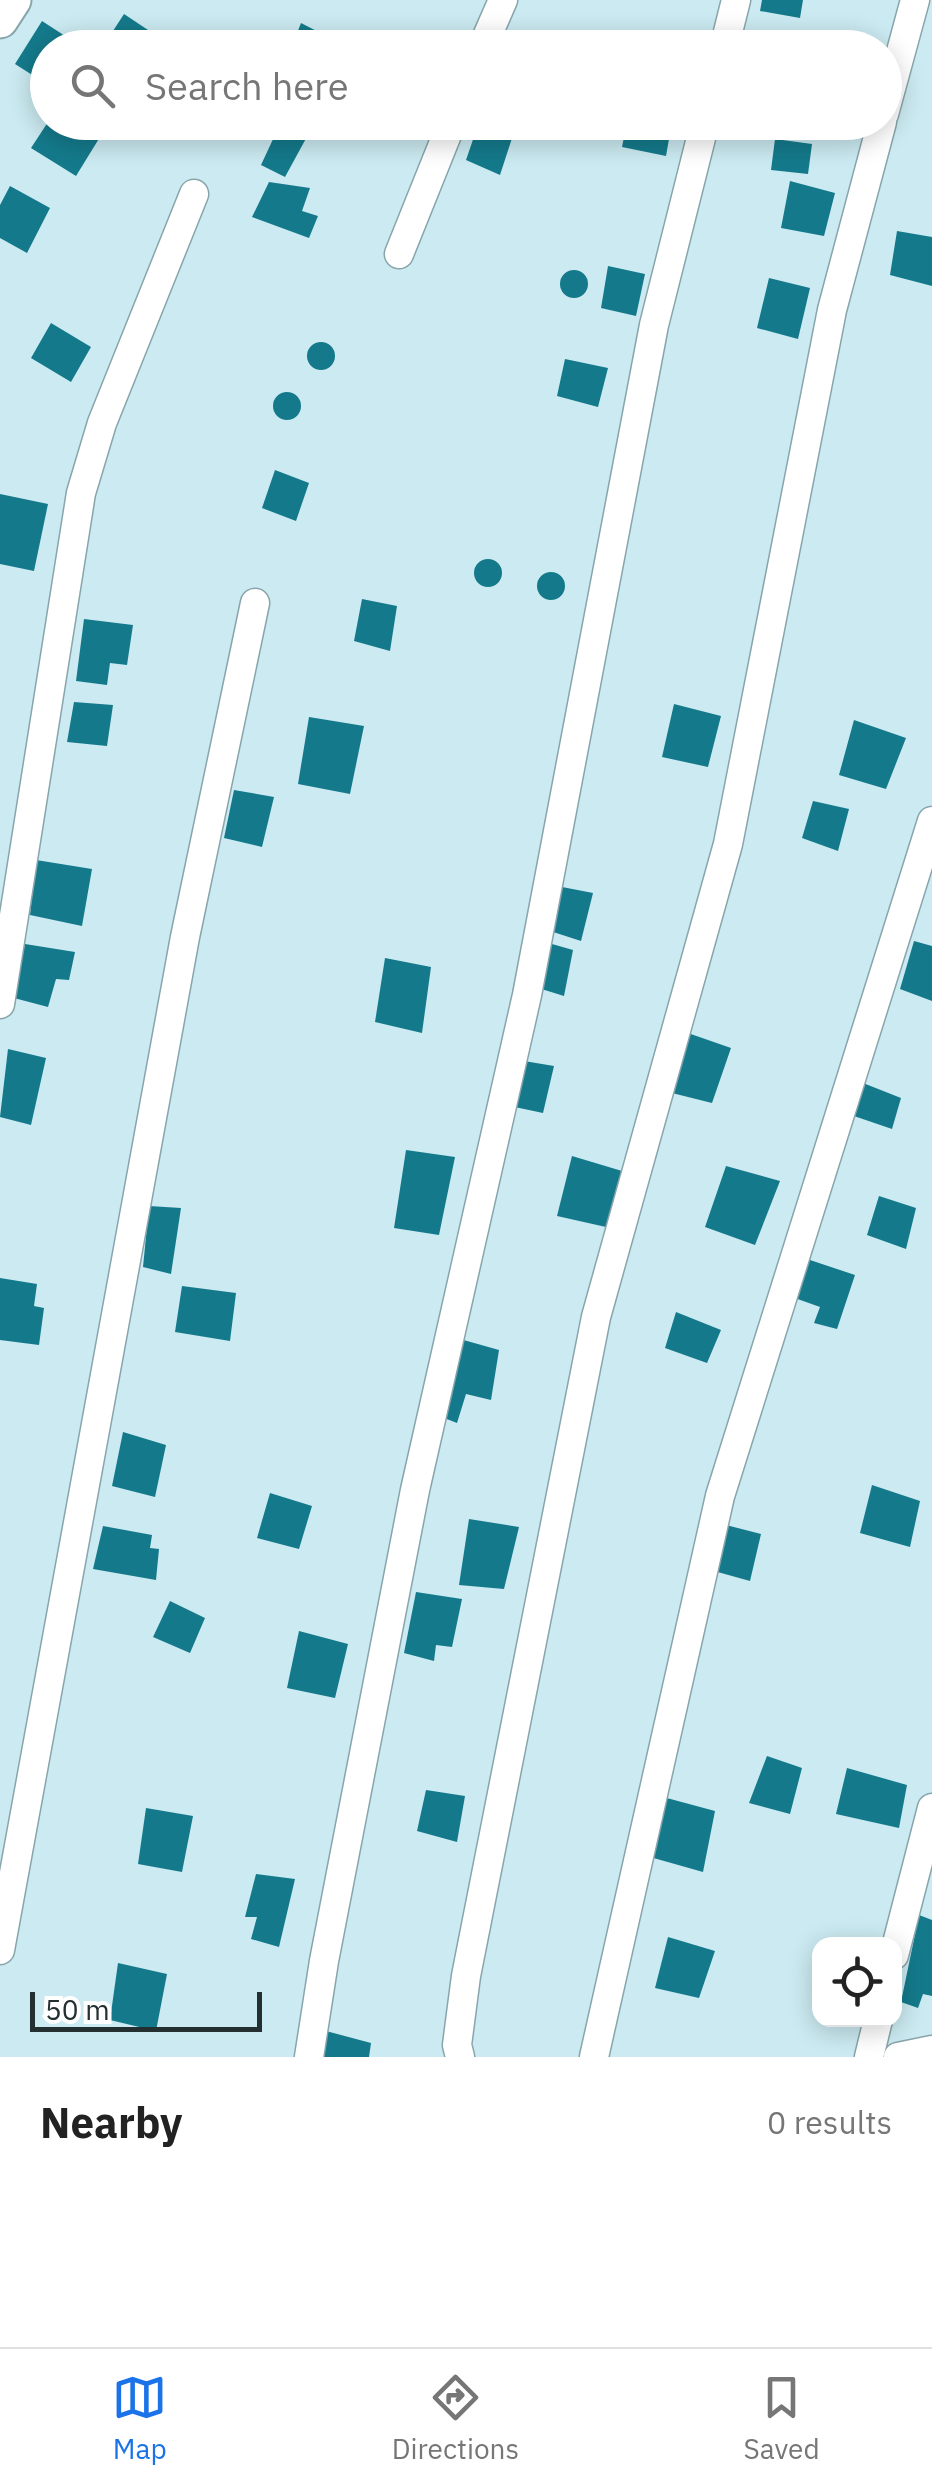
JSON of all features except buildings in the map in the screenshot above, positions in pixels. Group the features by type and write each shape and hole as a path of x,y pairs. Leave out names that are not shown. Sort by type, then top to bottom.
{"street":[{"path":"0,20 13,0"},
{"path":"490,30 503,0"},
{"path":"728,30 736,0"},
{"path":"902,48 915,0"},
{"path":"399,254 445,140"},
{"path":"310,2057 324,1961 415,1490 527,995 654,325 700,140"},
{"path":"460,2057 457,2045 466,1976 596,1317 728,844 832,310 877,140"},
{"path":"0,1004 81,493 102,423 194,194"},
{"path":"0,1950 185,936 256,603"},
{"path":"594,2057 720,1496 932,821"},
{"path":"899,1937 932,1808"},
{"path":"868,2057 876,2027"},
{"path":"898,2057 932,2050"}]}
